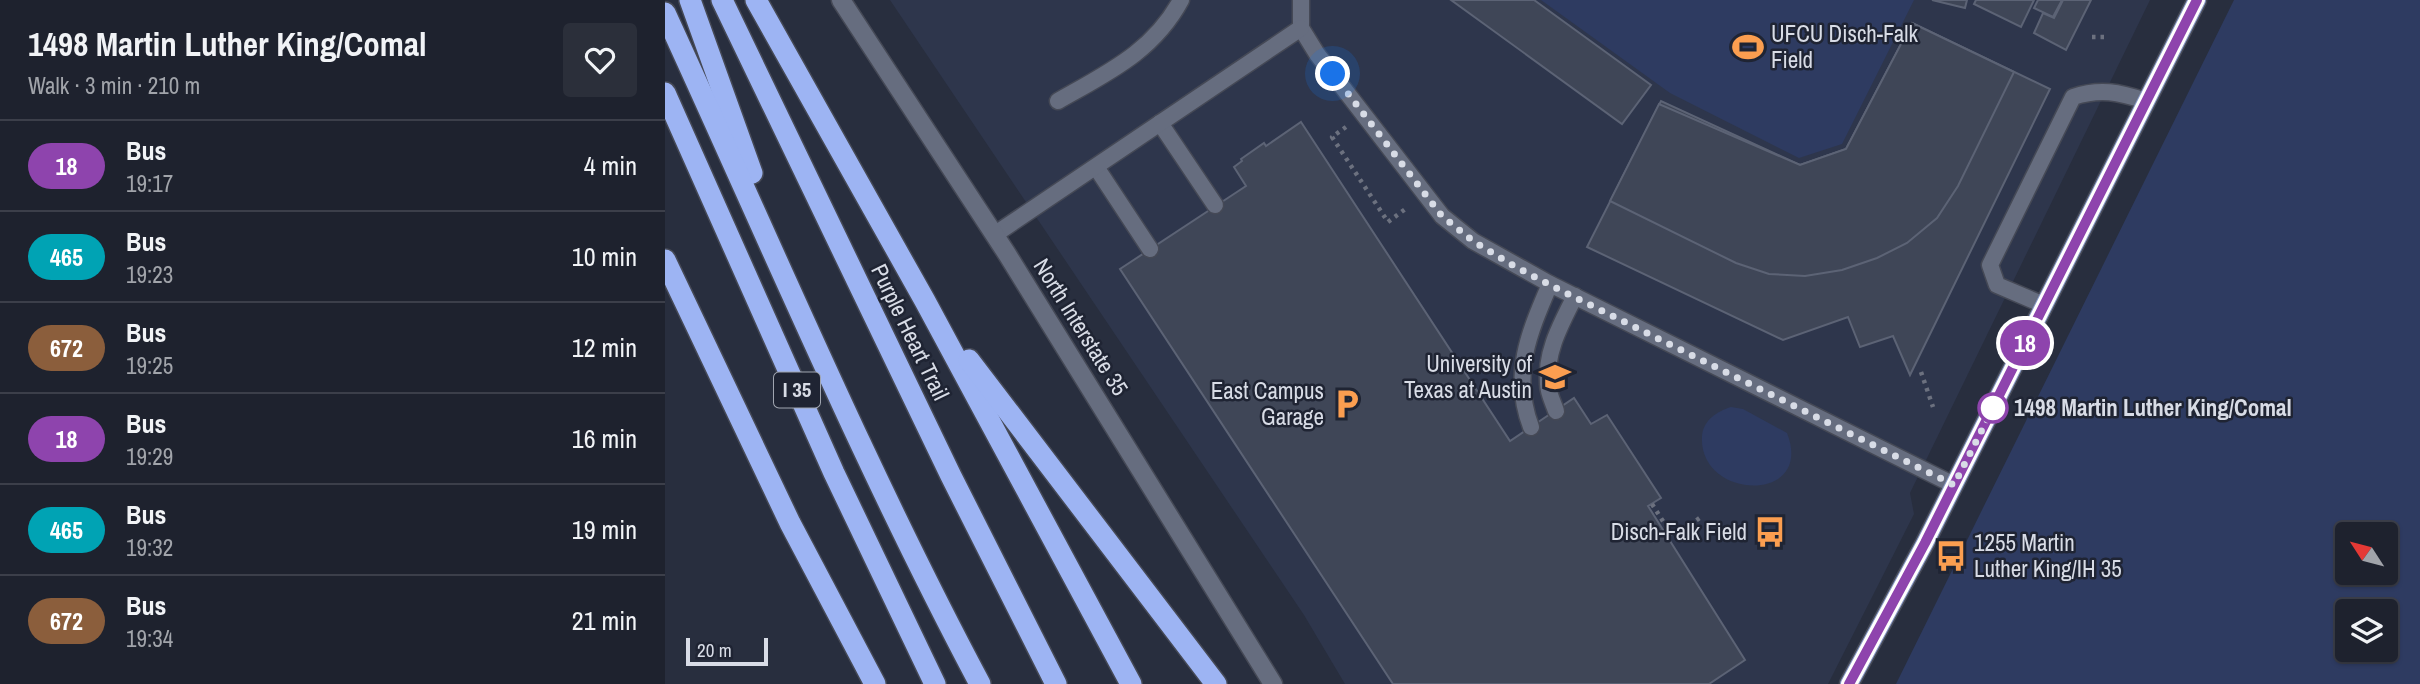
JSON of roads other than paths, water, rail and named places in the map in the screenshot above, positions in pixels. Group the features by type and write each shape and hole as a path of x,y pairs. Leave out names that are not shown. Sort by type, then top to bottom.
{"highway":[{"path":"690,0 799,307"},
{"name":"Purple Heart Trail","path":"722,0 951,476 1056,684"},
{"path":"756,0 925,301 1131,684"},
{"name":"I 35","path":"665,13 924,575 980,684"},
{"name":"I 35","path":"665,93 834,473 935,684"},
{"path":"665,260 790,523 875,684"},
{"path":"925,301 1216,684"}],"main road":[{"name":"North Interstate 35","path":"841,0 994,235 1273,684"},
{"path":"1849,684 1954,485 2197,0"}],"lane":[{"path":"1058,101 1130,60 1170,20 1181,0"},
{"path":"1301,0 1301,28 1317,54 1442,216 1473,241 1550,284 1954,485"},
{"path":"994,235 1301,28"},
{"path":"2044,305 1997,285 1990,265 2073,97 2090,91 2121,93 2146,101"},
{"path":"1160,123 1215,205"},
{"path":"1096,167 1150,249"},
{"path":"1531,427 1523,392 1522,364 1530,332 1550,284"},
{"path":"1556,411 1548,386 1550,354 1556,334 1575,296"}],"place":[{"name":"UFCU Disch-Falk Field","path":"1748,47"},
{"name":"University of Texas at Austin","path":"1555,377"},
{"name":"East Campus Garage","path":"1347,404"},
{"name":"1498 Martin Luther King/Comal","path":"1993,408"},
{"name":"Disch-Falk Field","path":"1770,532"},
{"name":"1255 Martin Luther King/IH 35","path":"1951,556"}]}
